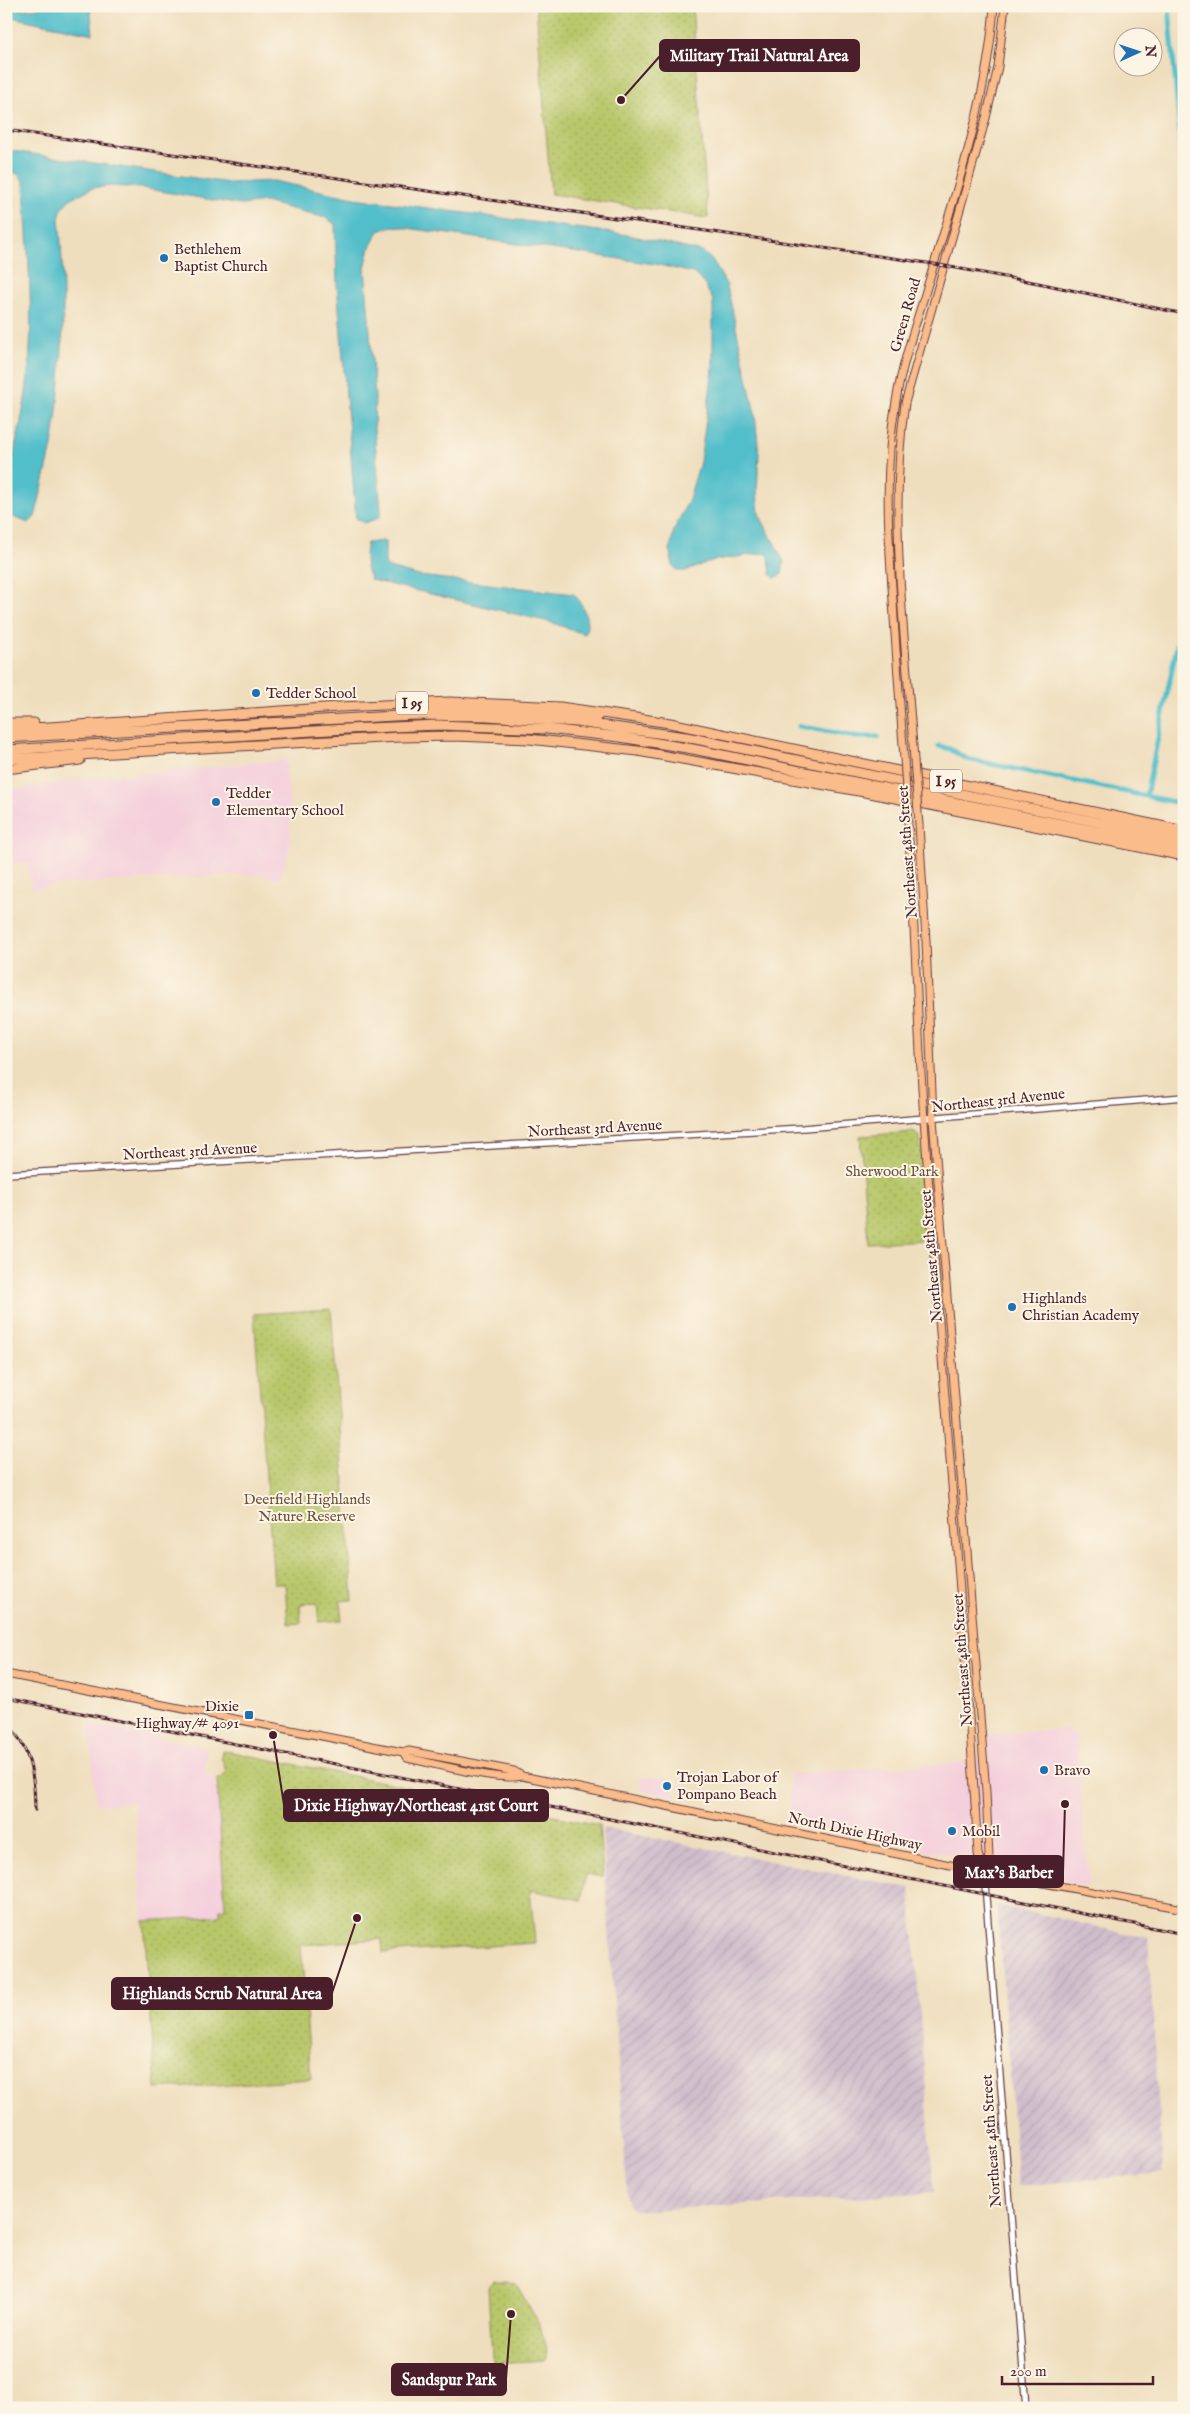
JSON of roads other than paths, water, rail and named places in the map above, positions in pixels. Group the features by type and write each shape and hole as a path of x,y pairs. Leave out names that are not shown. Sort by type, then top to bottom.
{"highway":[{"name":"I 95","path":"6,730 367,705 469,702 579,709 709,731 1184,831"},
{"path":"103,732 331,714 468,709 587,717 686,732 709,731"},
{"path":"6,738 414,715 496,716 587,723 713,743 1184,840"},
{"path":"6,723 97,719 113,724"},
{"path":"419,726 493,737"},
{"path":"6,750 419,726 510,727 639,740 1184,849"},
{"name":"I 95","path":"6,759 400,737 493,737 574,743 657,754 1184,856"},
{"path":"6,769 135,752"}],"main road":[{"name":"Green Road","path":"892,578 887,488 889,447 896,399 910,344 968,151 987,65 994,6"},
{"name":"Green Road","path":"901,577 897,489 899,448 905,403 984,127 998,67 1005,6"},
{"name":"Northeast 48th Street","path":"901,577 919,825 934,1118 978,1687 989,1856 984,1872"},
{"name":"Northeast 48th Street","path":"892,578 930,1212 964,1628 978,1854 984,1872"},
{"path":"930,1212 942,1233"},
{"path":"964,1628 971,1635 975,1676 978,1687"},
{"name":"North Dixie Highway","path":"6,1674 403,1752 409,1750 514,1771 522,1776 984,1872 1184,1909"}],"street":[{"name":"Northeast 3rd Avenue","path":"6,1174 803,1128 1184,1097"},
{"name":"Northeast 48th Street","path":"984,1872 1026,2408"}],"water":[{"path":"56,6 90,6 93,34 6,16 7,11"},
{"path":"6,150 229,183 274,181 354,198 628,235 703,252 713,261 727,286 755,414 759,455 757,491 759,514 784,562 782,574 775,578 771,575 769,556 765,553 715,560 685,571 678,571 673,566 670,549 674,530 689,499 700,462 713,370 713,300 703,282 693,273 655,264 393,226 379,231 370,247 365,268 375,397 374,428 381,511 379,518 364,523 356,518 337,285 335,224 326,218 265,202 241,205 142,188 110,186 92,188 70,199 62,208 59,219 63,275 63,332 59,390 52,446 35,517 29,523 15,518 6,512 8,482 26,392 31,313 24,182 18,174 6,170"},
{"path":"385,542 385,564 389,568 419,576 574,594 585,613 586,630 584,634 550,622 371,580 365,562 367,543"}],"waterway":[{"path":"1169,6 1184,183"},
{"path":"1184,328 1184,356"},
{"path":"1146,796 1184,611"},
{"path":"799,726 856,737 878,737"},
{"path":"939,746 950,749 967,759 1184,804"}],"railway":[{"path":"6,130 934,264 1038,283 1184,314"},
{"path":"6,1698 1184,1934"},
{"path":"6,1722 21,1741 30,1763 34,1786 35,1810"}],"place":[{"name":"Military Trail Natural Area","path":"621,100"},
{"name":"Bethlehem Baptist Church","path":"164,258"},
{"name":"Tedder School","path":"256,693"},
{"name":"Tedder Elementary School","path":"216,802"},
{"name":"Highlands Christian Academy","path":"1012,1307"},
{"name":"Dixie Highway/# 4091","path":"249,1715"},
{"name":"Dixie Highway/Northeast 41st Court","path":"273,1735"},
{"name":"Bravo","path":"1044,1770"},
{"name":"Trojan Labor of Pompano Beach","path":"667,1786"},
{"name":"Max’s Barber","path":"1065,1804"},
{"name":"Mobil","path":"952,1831"},
{"name":"Highlands Scrub Natural Area","path":"357,1918"},
{"name":"Sandspur Park","path":"511,2314"}],"park label":[{"name":"Sherwood Park","path":"892,1171"},
{"name":"Deerfield Highlands Nature Reserve","path":"307,1508"}]}
